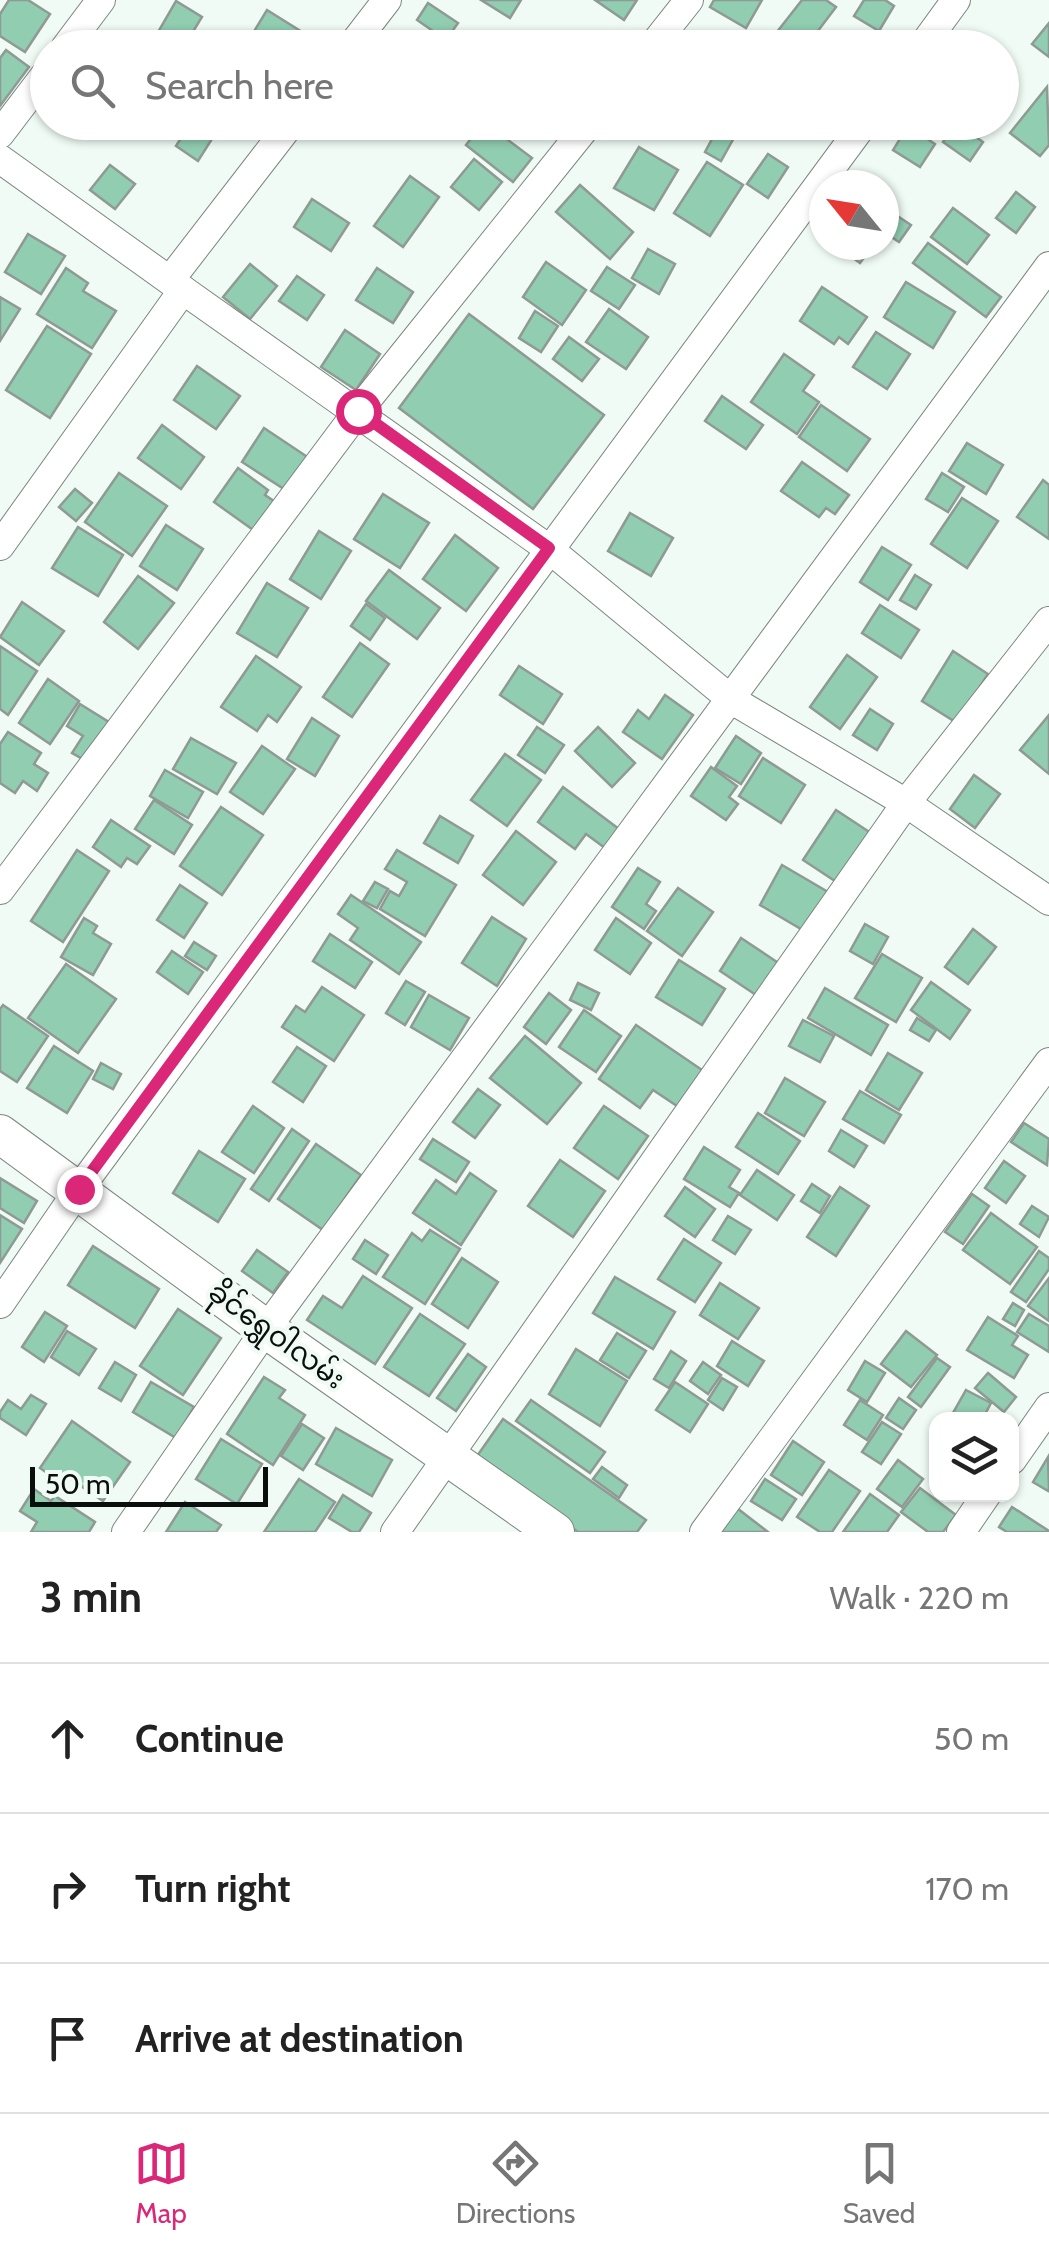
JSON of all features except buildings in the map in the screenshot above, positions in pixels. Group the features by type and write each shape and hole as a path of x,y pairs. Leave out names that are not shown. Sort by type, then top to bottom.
{"street":[{"path":"78,30 100,0"},
{"path":"364,30 387,0"},
{"path":"665,30 689,0"},
{"path":"934,30 956,0"},
{"path":"0,134 30,95"},
{"path":"0,546 279,140"},
{"path":"0,890 358,411 576,140"},
{"path":"0,1304 79,1189 852,140"},
{"path":"0,158 549,548 732,700 906,803 1049,901"},
{"path":"126,1532 266,1329 1049,266"},
{"path":"395,1532 906,803 1049,621"},
{"path":"704,1532 1049,1062"},
{"name":"ခိုင်ရွှေဝါလမ်း","path":"0,1134 266,1329 556,1532"},
{"path":"1019,1450 1049,1407"},
{"path":"961,1532 982,1502"}],"route":[{"path":"79,1189 549,548 358,411"}]}
